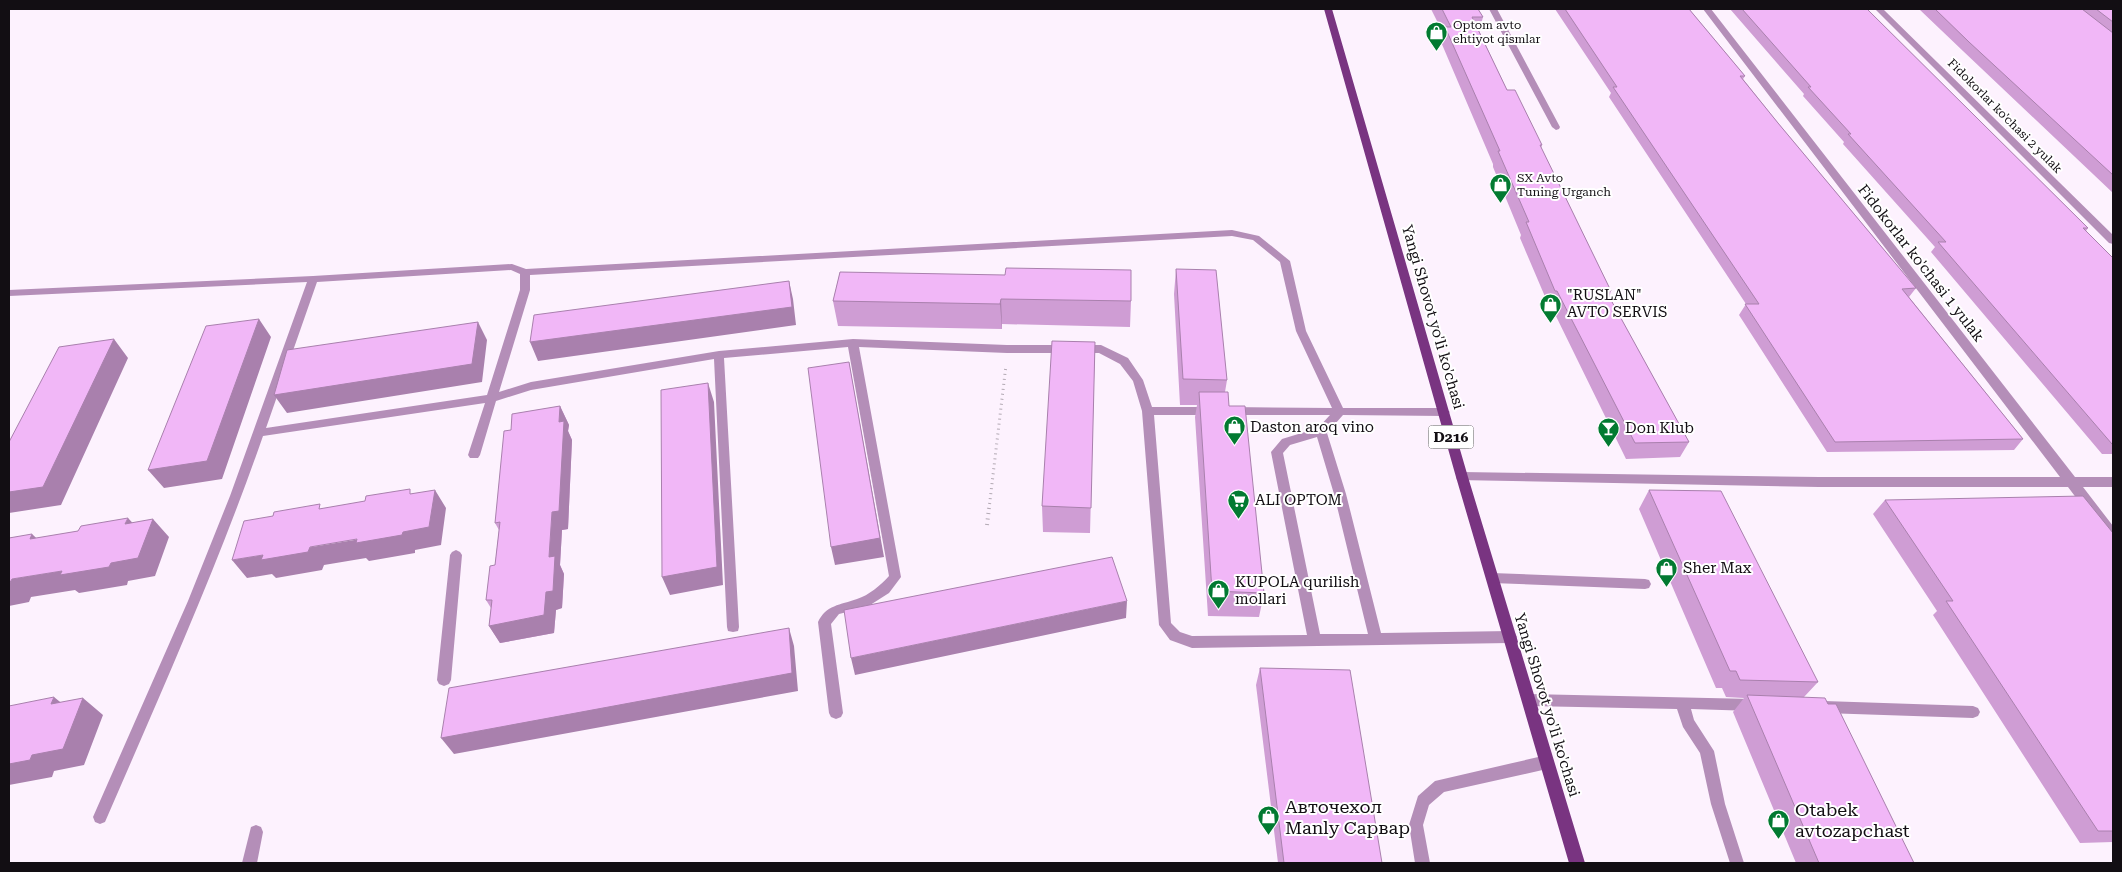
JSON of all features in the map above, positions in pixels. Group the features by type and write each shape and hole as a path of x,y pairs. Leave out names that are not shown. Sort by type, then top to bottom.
{"main road":[{"name":"Yangi Shovot yo'li ko'chasi","path":"1328,9 1462,477 1577,863"}],"street":[{"name":"Fidokorlar ko'chasi 1 yulak","path":"1707,9 2113,536"},
{"name":"Fidokorlar ko'chasi 2 yulak","path":"1878,9 2113,241"},
{"path":"1462,477 2113,482"}],"lane":[{"path":"1493,9 1556,127"},
{"path":"9,293 313,279 512,267 525,272 1232,234 1256,238 1285,261 1301,331 1340,412"},
{"path":"474,456 525,290 525,272"},
{"path":"100,817 194,601 236,496 313,279"},
{"path":"258,433 492,398 531,386 720,355 853,343 1007,349 1101,349 1124,361 1138,380 1148,411 1165,625 1175,636 1192,642 1510,637"},
{"path":"836,713 824,622 835,610 862,603 885,590 895,577 853,343"},
{"path":"720,355 733,627"},
{"path":"1148,411 1444,412"},
{"path":"1315,640 1277,452 1286,442 1321,431 1340,412"},
{"path":"1321,431 1340,494 1376,640"},
{"path":"444,680 456,555"},
{"path":"1492,578 1645,584"},
{"path":"1529,700 1770,706"},
{"path":"1682,703 1688,723 1707,751 1718,804 1737,863"},
{"path":"1808,707 1973,712"},
{"path":"1422,863 1416,825 1423,800 1440,786 1547,762"},
{"path":"249,863 256,832"}],"path":[{"path":"987,525 1007,349"}],"building":[{"path":"1442,9 1478,9 1483,17 1472,17 1507,90 1515,90 1542,145 1540,145 1611,291 1606,291 1689,442 1635,443 1557,291 1555,291 1526,222 1529,222 1498,151 1500,151 1445,27 1451,27"},
{"path":"1565,9 1689,9 1745,76 1740,76 1778,123 1916,288 1902,289 2023,439 1835,442 1745,304 1759,304 1613,87 1617,87"},
{"path":"1742,9 1867,9 2088,228 2083,228 2113,258 2113,444 1938,242 1946,242 1848,134 1851,134 1808,87 1811,87"},
{"path":"1935,9 2082,9 2113,33 2113,175 1969,42"},
{"path":"2096,9 2113,9 2113,22"},
{"path":"1006,268 1131,270 1131,301 1001,299 1000,304 833,301 840,272 1005,275"},
{"path":"1176,269 1216,270 1227,380 1183,379"},
{"path":"789,281 792,307 530,342 534,315"},
{"path":"259,319 207,461 148,470 206,326"},
{"path":"478,322 472,364 274,395 287,350"},
{"path":"114,339 43,487 9,492 9,442 59,347"},
{"path":"1052,341 1095,342 1091,508 1042,506"},
{"path":"849,362 880,538 831,547 808,368"},
{"path":"708,383 717,567 662,577 661,390"},
{"path":"1199,392 1228,392 1229,406 1245,406 1264,593 1212,591"},
{"path":"560,406 559,422 564,421 559,511 552,512 549,557 555,556 553,591 546,592 544,615 489,626 492,600 486,600 490,566 495,565 500,522 495,523 504,431 511,430 512,414"},
{"path":"410,489 410,494 435,490 429,527 403,532 402,535 356,543 357,539 310,547 308,552 261,560 263,555 232,560 244,521 273,516 274,512 320,504 319,509 365,501 366,496"},
{"path":"1649,490 1721,491 1818,682 1740,680 1736,671 1730,671"},
{"path":"2083,496 2113,533 2113,831 2098,831 1946,601 1953,601 1885,500"},
{"path":"128,518 125,524 153,519 138,558 111,563 109,567 60,575 62,571 12,579 9,584 9,538 32,534 30,539 78,531 81,526"},
{"path":"1112,557 1127,601 851,658 844,610"},
{"path":"789,628 792,673 441,738 449,688"},
{"path":"1260,668 1350,670 1382,863 1284,863"},
{"path":"1747,695 1825,698 1828,704 1836,704 1914,863 1819,863"},
{"path":"54,697 51,704 83,698 63,749 32,755 30,760 9,764 9,706"}],"place":[{"name":"Optom avto ehtiyot qismlar","path":"1437,51"},
{"name":"SX Avto Tuning Urganch","path":"1501,204"},
{"name":"\"RUSLAN\" AVTO SERVIS","path":"1551,323"},
{"name":"Daston aroq vino","path":"1234,446"},
{"name":"Don Klub","path":"1609,447"},
{"name":"ALI OPTOM","path":"1239,519"},
{"name":"Sher Max","path":"1667,587"},
{"name":"KUPOLA qurilish mollari","path":"1219,610"},
{"name":"Авточехол Manly Сарвар","path":"1269,836"},
{"name":"Otabek avtozapchast","path":"1779,839"}]}
